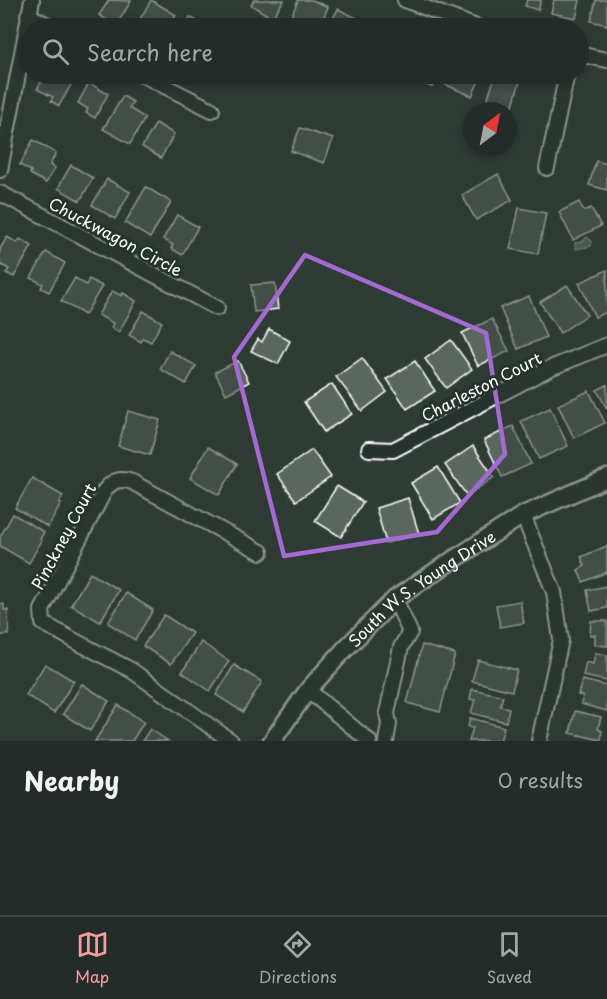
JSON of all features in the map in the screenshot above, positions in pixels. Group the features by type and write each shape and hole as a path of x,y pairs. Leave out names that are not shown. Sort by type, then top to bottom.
{"main road":[{"name":"South W.S. Young Drive","path":"272,741 308,690 395,599 523,515 607,478"}],"street":[{"path":"27,18 32,0"},
{"path":"405,0 453,18"},
{"path":"28,15 34,18"},
{"path":"589,56 607,60"},
{"path":"0,170 18,70"},
{"path":"161,84 212,110"},
{"path":"547,168 565,84"},
{"name":"Chuckwagon Circle","path":"0,193 218,308"},
{"name":"Charleston Court","path":"369,449 393,450 548,369 607,345"},
{"name":"Pinckney Court","path":"231,741 131,670 44,623 42,610 105,490 110,483 118,480 132,482 261,552"},
{"path":"523,515 554,592 561,640 539,741"},
{"path":"386,741 389,724 387,713 401,647 410,632 395,599"},
{"path":"308,690 369,741"}],"highlighted area":[{"path":"305,255 486,333 505,454 437,532 284,556 234,357"}],"shaded area":[{"path":"587,237 592,241 591,246 576,249 575,243 582,242"}],"building":[{"path":"109,0 131,1 121,18 104,18 99,15"},
{"path":"151,0 176,15 174,18 141,18"},
{"path":"254,0 284,0 272,18 251,5"},
{"path":"298,0 312,0 328,7 323,18 291,18"},
{"path":"527,0 541,0 538,10 525,6"},
{"path":"554,0 580,0 576,18 551,13"},
{"path":"596,0 607,0 607,25 591,21"},
{"path":"338,9 357,18 333,18"},
{"path":"40,84 71,84 59,106 51,101 53,97 37,89"},
{"path":"88,84 108,94 95,118 86,113 88,109 78,103"},
{"path":"444,84 477,84 472,96"},
{"path":"493,84 519,84 514,102 487,100"},
{"path":"123,96 133,102 129,108 145,118 130,144 103,129"},
{"path":"156,123 174,134 161,158 142,147"},
{"path":"300,128 333,139 324,163 291,151"},
{"path":"33,140 56,153 50,165 55,168 46,183 20,165"},
{"path":"596,161 607,164 607,190 589,185"},
{"path":"71,165 93,178 80,201 58,188"},
{"path":"498,174 512,200 476,220 462,195"},
{"path":"107,179 130,192 115,219 92,205"},
{"path":"146,187 171,202 150,238 125,223"},
{"path":"579,202 584,211 591,208 601,226 573,240 559,212"},
{"path":"519,208 546,213 538,254 510,249"},
{"path":"177,215 198,227 182,255 171,248 173,245 163,239"},
{"path":"7,237 17,243 20,239 32,246 14,277 6,273 9,269 0,264 0,249"},
{"path":"46,252 65,263 49,292 41,288 43,284 31,278"},
{"path":"607,270 607,312 595,317 579,283"},
{"path":"75,278 86,285 89,279 102,286 85,315 61,301"},
{"path":"275,283 278,309 254,312 251,285"},
{"path":"567,285 587,315 560,333 540,302"},
{"path":"112,291 122,296 123,293 136,301 119,332 111,328 113,323 98,315"},
{"path":"529,296 546,337 518,349 500,308"},
{"path":"143,311 162,322 151,342 143,338 141,342 129,335"},
{"path":"492,319 509,351 478,366 462,333"},
{"path":"269,329 290,341 278,364 251,351 258,339 262,342"},
{"path":"451,340 472,369 446,388 425,359"},
{"path":"170,351 196,366 186,384 160,369"},
{"path":"362,358 387,392 362,411 336,377"},
{"path":"238,361 249,382 226,394 215,372"},
{"path":"415,361 435,391 407,409 387,379"},
{"path":"332,384 352,414 324,432 304,402"},
{"path":"607,385 607,409 597,390"},
{"path":"589,391 605,423 574,438 558,405"},
{"path":"550,408 568,446 539,459 521,421"},
{"path":"128,411 160,420 150,455 118,446"},
{"path":"513,426 531,464 502,477 484,440"},
{"path":"473,446 494,477 467,496 445,465"},
{"path":"208,447 237,464 219,495 190,478"},
{"path":"312,450 331,477 296,501 277,474"},
{"path":"438,467 460,503 433,519 411,483"},
{"path":"32,478 63,496 48,527 15,508"},
{"path":"337,486 363,502 341,537 315,521"},
{"path":"408,498 419,534 386,543 376,508"},
{"path":"13,514 44,532 29,563 0,546 0,537"},
{"path":"607,546 607,572 583,582 578,570 585,566 581,557"},
{"path":"90,573 119,590 100,622 71,605"},
{"path":"607,586 607,608 591,611 587,590"},
{"path":"126,593 153,610 135,640 108,623"},
{"path":"520,601 524,623 500,627 496,605"},
{"path":"0,604 4,604 4,610 8,610 9,635 0,635"},
{"path":"164,615 192,633 171,664 143,646"},
{"path":"591,621 607,621 607,646 595,645 595,635 590,635"},
{"path":"201,642 229,661 210,691 182,672"},
{"path":"422,645 455,654 440,712 407,703"},
{"path":"595,653 607,655 607,681 583,676 586,662 593,664"},
{"path":"478,660 517,670 512,691 472,681"},
{"path":"45,664 74,681 54,713 26,695"},
{"path":"234,665 262,682 243,712 216,695"},
{"path":"582,680 607,686 607,711 581,704 583,696 578,695"},
{"path":"82,684 109,701 90,731 63,714"},
{"path":"472,689 503,696 500,706 509,708 506,722 471,713 475,700 470,699"},
{"path":"118,705 144,722 132,741 95,741"},
{"path":"575,711 601,717 598,729 602,731 601,740 570,733"},
{"path":"470,718 504,727 500,741 469,741 473,728 468,727"},
{"path":"150,729 168,741 142,741"}]}
